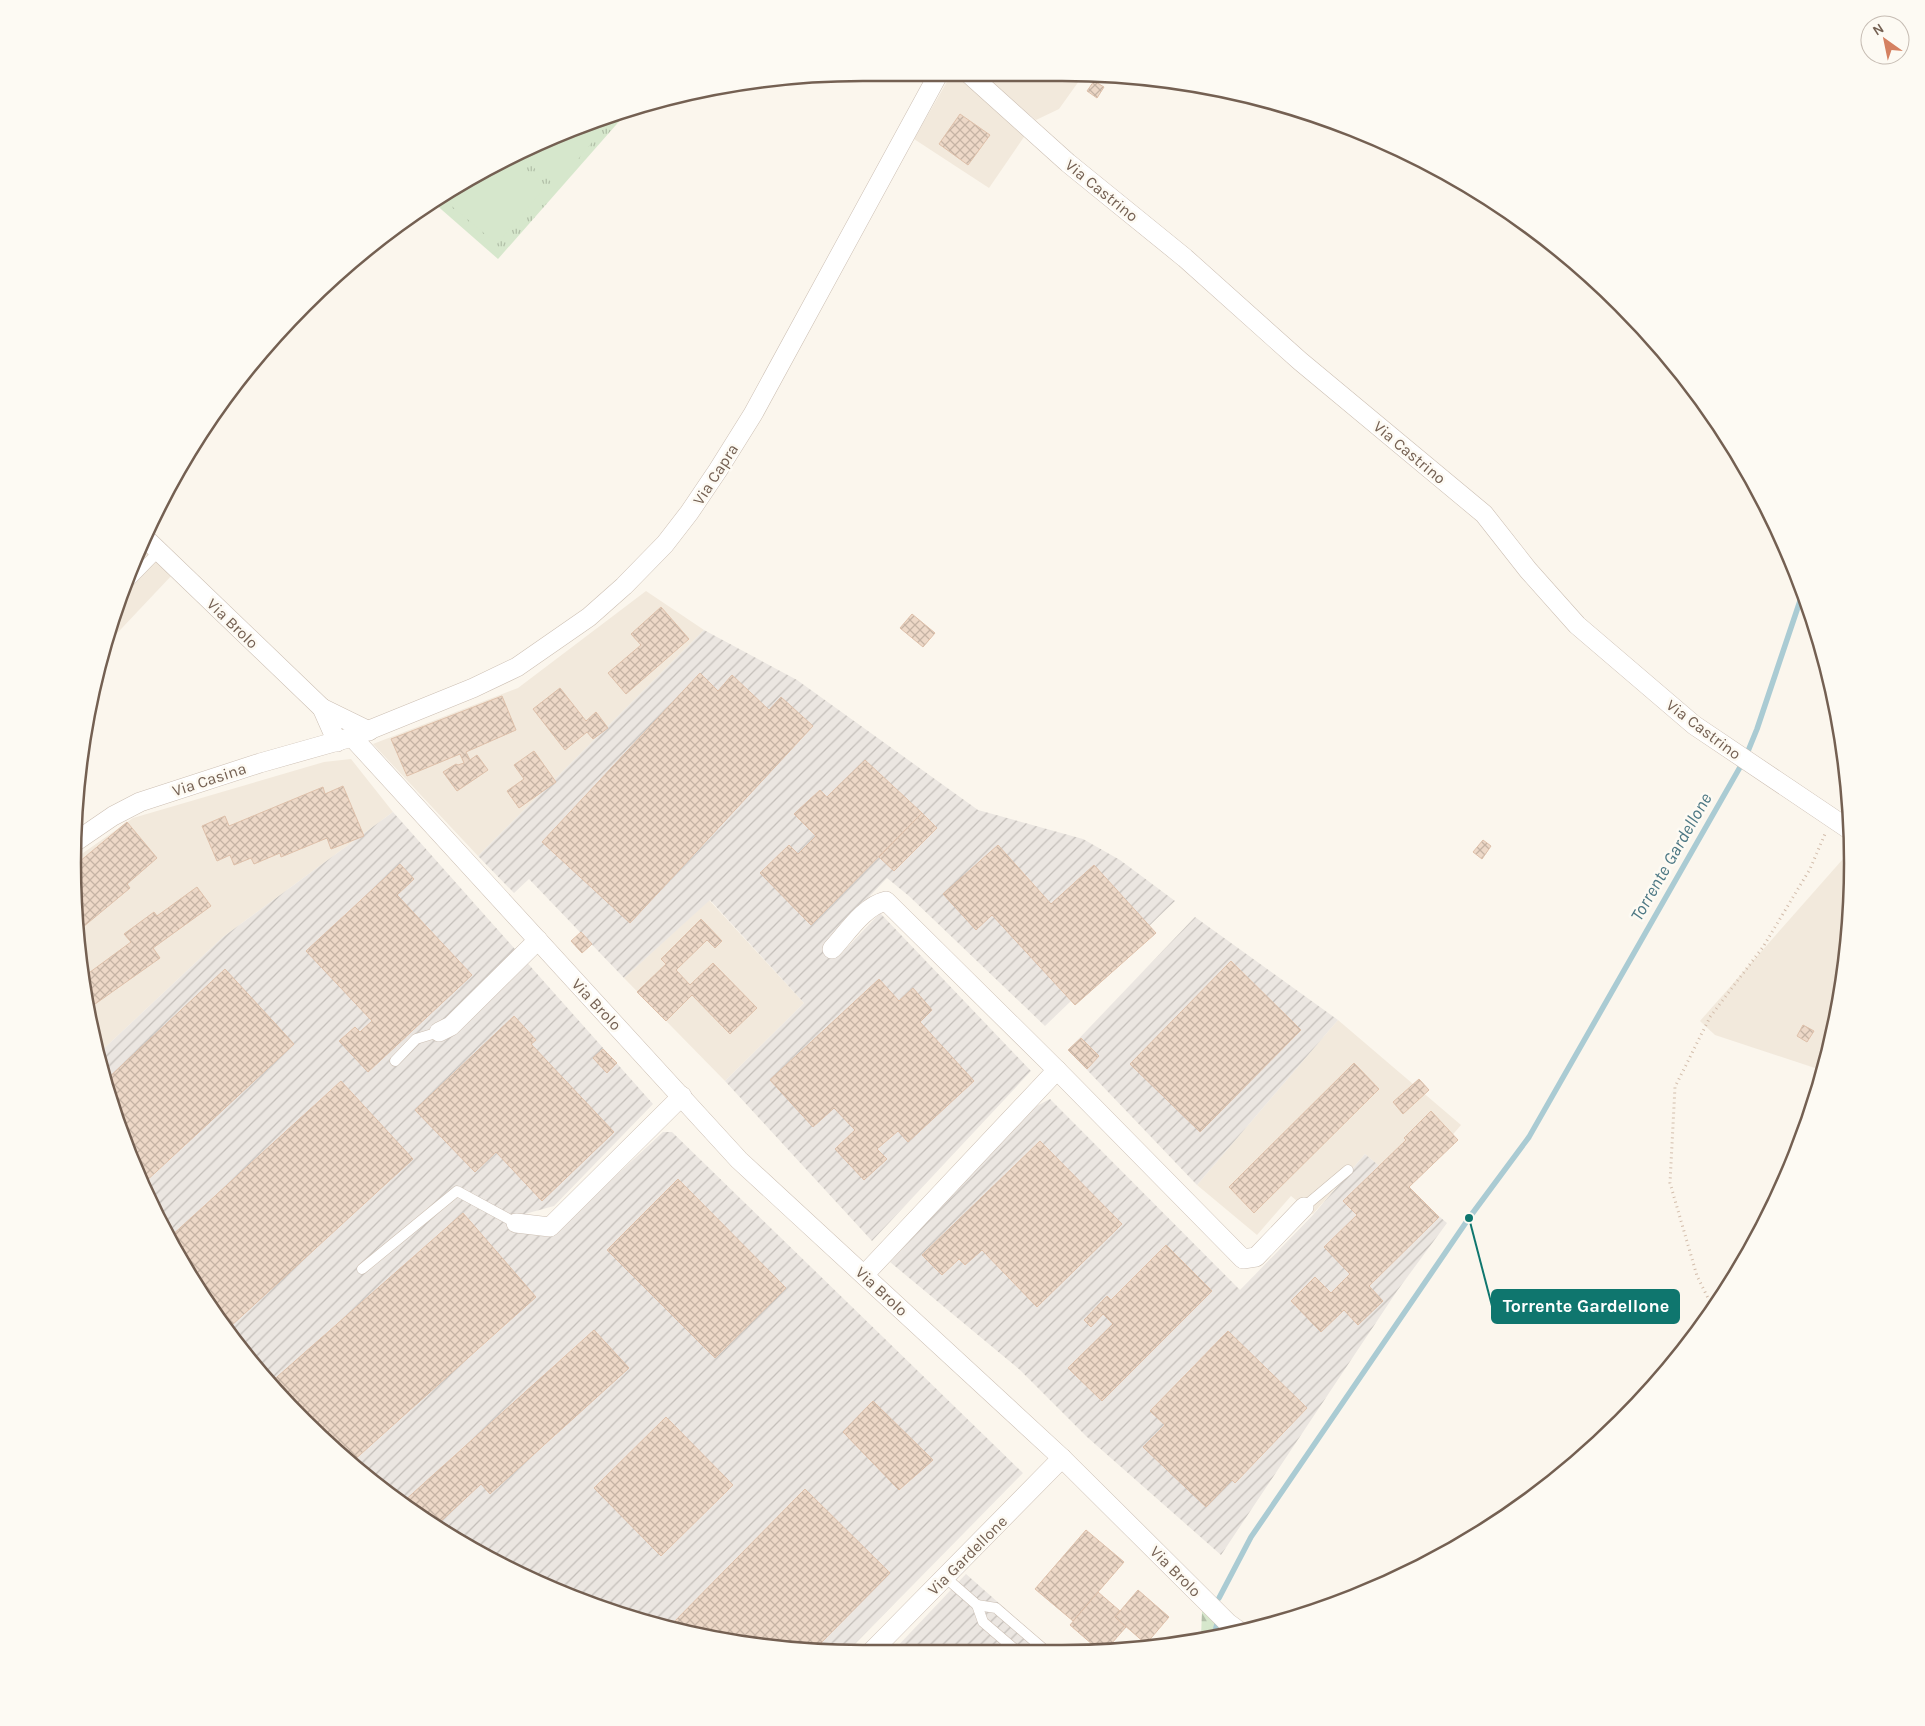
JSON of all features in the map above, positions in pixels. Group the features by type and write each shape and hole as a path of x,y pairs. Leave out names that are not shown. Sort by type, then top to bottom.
{"street":[{"name":"Via Capra","path":"352,737 473,688 517,667 589,617 624,586 665,544 714,478 753,414 935,81"},
{"name":"Via Castrino","path":"977,81 1068,163 1185,258 1300,361 1484,514 1528,570 1577,625 1694,725 1843,825"},
{"name":"Via Brolo","path":"150,543 352,737 739,1160 1062,1458 1232,1626"},
{"name":"Via Brolo","path":"322,708 352,737"},
{"name":"Via Casina","path":"82,837 113,816 140,802 260,763 352,737"},
{"path":"832,949 877,903 886,901 1057,1070 1243,1259 1256,1257 1304,1207"},
{"path":"439,1032 450,1026 538,940"},
{"path":"864,1275 1057,1070"},
{"path":"516,1223 550,1227 682,1096"},
{"name":"Via Gardellone","path":"878,1645 1062,1458"}],"lane":[{"path":"138,573 159,551"},
{"path":"395,1061 416,1039 439,1032"},
{"path":"1304,1207 1348,1170"},
{"path":"362,1269 456,1191 516,1223"},
{"path":"945,1577 977,1605 983,1622 1010,1645"},
{"path":"977,1605 996,1608 1039,1645"}],"path":[{"path":"1709,1301 1697,1276 1670,1183 1676,1087 1710,1017 1763,947 1810,869 1832,819"}],"shaded area":[{"path":"947,81 962,81 1026,134 989,188 914,139"},
{"path":"987,81 1079,82 1059,109 1036,120"},
{"path":"146,552 172,575 116,634"},
{"path":"646,591 704,630 478,856 373,744 518,688"},
{"path":"704,630 797,680 978,810 1083,839 1120,860 1175,901 1045,1026 909,896 887,878 825,943 839,956 880,913 1031,1071 872,1241 725,1081 804,1003 710,900 624,978 529,879 514,893 478,856"},
{"path":"351,759 393,812 223,937 104,1048 96,1016 88,965 83,914 81,854 133,818 324,762"},
{"path":"393,812 653,1104 554,1206 521,1215 511,1231 550,1237 663,1132 672,1132 1023,1473 854,1645 761,1638 710,1630 612,1603 564,1585 517,1564 472,1540 429,1513 387,1483 310,1416 243,1339 213,1297 186,1254 162,1209 141,1162 123,1114 104,1048 223,937"},
{"path":"1844,858 1842,914 1837,965 1829,1016 1816,1068 1715,1035 1700,1021"},
{"path":"709,900 804,1003 725,1081 624,978"},
{"path":"1195,917 1338,1020 1197,1185 1068,1050"},
{"path":"1338,1020 1461,1125 1406,1189 1365,1154 1313,1214 1291,1196 1257,1235 1197,1185"},
{"path":"1050,1099 1240,1290 1313,1215 1365,1154 1447,1223 1397,1291 1221,1555 1087,1437 1020,1370 890,1262 1029,1110"},
{"path":"966,1574 1046,1645 899,1645"}],"green space":[{"path":"620,121 498,259 439,207 472,186 517,162 564,141"},
{"path":"606,125 556,186 523,159"},
{"path":"517,162 546,186 497,244 447,202"},
{"path":"1202,1611 1221,1629 1201,1632"}],"building":[{"path":"1093,82 1104,87 1097,98 1087,91"},
{"path":"960,114 990,135 968,165 939,144"},
{"path":"661,607 689,639 626,694 608,673 641,645 631,634"},
{"path":"912,614 935,633 923,647 900,628"},
{"path":"700,673 718,691 732,675 769,710 781,697 813,726 630,923 542,842"},
{"path":"560,688 586,721 596,712 608,728 593,739 587,732 565,750 533,709"},
{"path":"502,696 516,730 466,752 470,760 477,755 488,770 457,791 443,772 456,764 464,763 460,754 407,776 391,739"},
{"path":"534,751 556,782 519,808 507,791 524,779 514,765"},
{"path":"865,760 922,813 811,925 760,873 789,845 798,854 816,836 794,814 820,790 827,797"},
{"path":"343,786 364,836 331,849 327,838 281,857 280,853 254,864 251,858 234,865 230,855 217,861 202,826 225,816 229,826 323,787 325,794"},
{"path":"922,813 937,828 894,871 879,857"},
{"path":"127,822 157,858 127,884 130,888 84,926 81,860"},
{"path":"1483,840 1491,846 1482,859 1473,852"},
{"path":"998,845 1051,904 1094,865 1156,933 1075,1005 992,915 976,930 943,894"},
{"path":"400,864 414,879 397,895 472,975 368,1072 339,1041 355,1027 360,1032 372,1021 306,951"},
{"path":"197,887 211,906 153,948 160,958 94,1005 89,973 131,942 124,934 154,912 157,916"},
{"path":"701,919 722,941 715,948 707,940 676,970 690,985 713,963 757,1008 730,1034 692,995 666,1021 637,992 666,964 661,959"},
{"path":"581,932 592,944 582,953 571,941"},
{"path":"1231,961 1301,1030 1200,1132 1130,1064"},
{"path":"225,969 294,1044 149,1179 123,1114 111,1075"},
{"path":"879,979 899,1001 913,988 932,1010 920,1022 974,1081 908,1142 898,1131 877,1149 887,1159 864,1180 835,1149 855,1130 834,1108 813,1127 770,1080"},
{"path":"514,1016 536,1040 531,1044 614,1132 542,1201 496,1152 475,1172 415,1110"},
{"path":"1803,1025 1814,1031 1807,1042 1797,1036"},
{"path":"1081,1038 1099,1056 1087,1069 1068,1050"},
{"path":"603,1049 617,1063 607,1073 593,1058"},
{"path":"1354,1063 1379,1089 1254,1213 1229,1187"},
{"path":"1419,1079 1429,1090 1403,1114 1393,1102"},
{"path":"341,1081 413,1159 233,1324 213,1297 175,1233"},
{"path":"1431,1111 1458,1140 1409,1187 1439,1217 1369,1286 1383,1301 1358,1325 1344,1310 1321,1332 1291,1301 1315,1277 1331,1293 1350,1274 1324,1247 1357,1215 1343,1201 1406,1140 1404,1138"},
{"path":"1040,1141 1122,1224 1037,1307 982,1250 965,1265 959,1259 942,1275 922,1255"},
{"path":"678,1179 786,1288 715,1358 607,1250"},
{"path":"463,1213 536,1297 356,1458 310,1416 275,1378"},
{"path":"1166,1245 1212,1291 1102,1401 1068,1368 1113,1324 1103,1314 1091,1327 1084,1320 1107,1296 1111,1300"},
{"path":"594,1330 629,1368 490,1494 481,1484 441,1521 408,1498"},
{"path":"1228,1331 1307,1408 1235,1483 1232,1480 1206,1507 1143,1447 1165,1425 1150,1411"},
{"path":"873,1401 933,1460 899,1490 843,1432"},
{"path":"666,1417 733,1485 661,1556 594,1488"},
{"path":"805,1489 890,1573 821,1643 761,1638 710,1630 675,1621"},
{"path":"1086,1530 1124,1562 1073,1621 1035,1589"},
{"path":"1138,1590 1169,1617 1150,1639 1142,1640 1115,1617"},
{"path":"1098,1592 1120,1611 1115,1617 1126,1627 1112,1643 1092,1644 1070,1625"}],"waterway":[{"name":"Torrente Gardellone","path":"1746,756 1757,729 1799,604"},
{"name":"Torrente Gardellone","path":"1219,1598 1251,1537 1469,1218 1529,1137 1743,762"},
{"name":"Torrente Gardellone","path":"1215,1630 1217,1624"}],"place":[{"name":"Torrente Gardellone","path":"1469,1218"}]}
